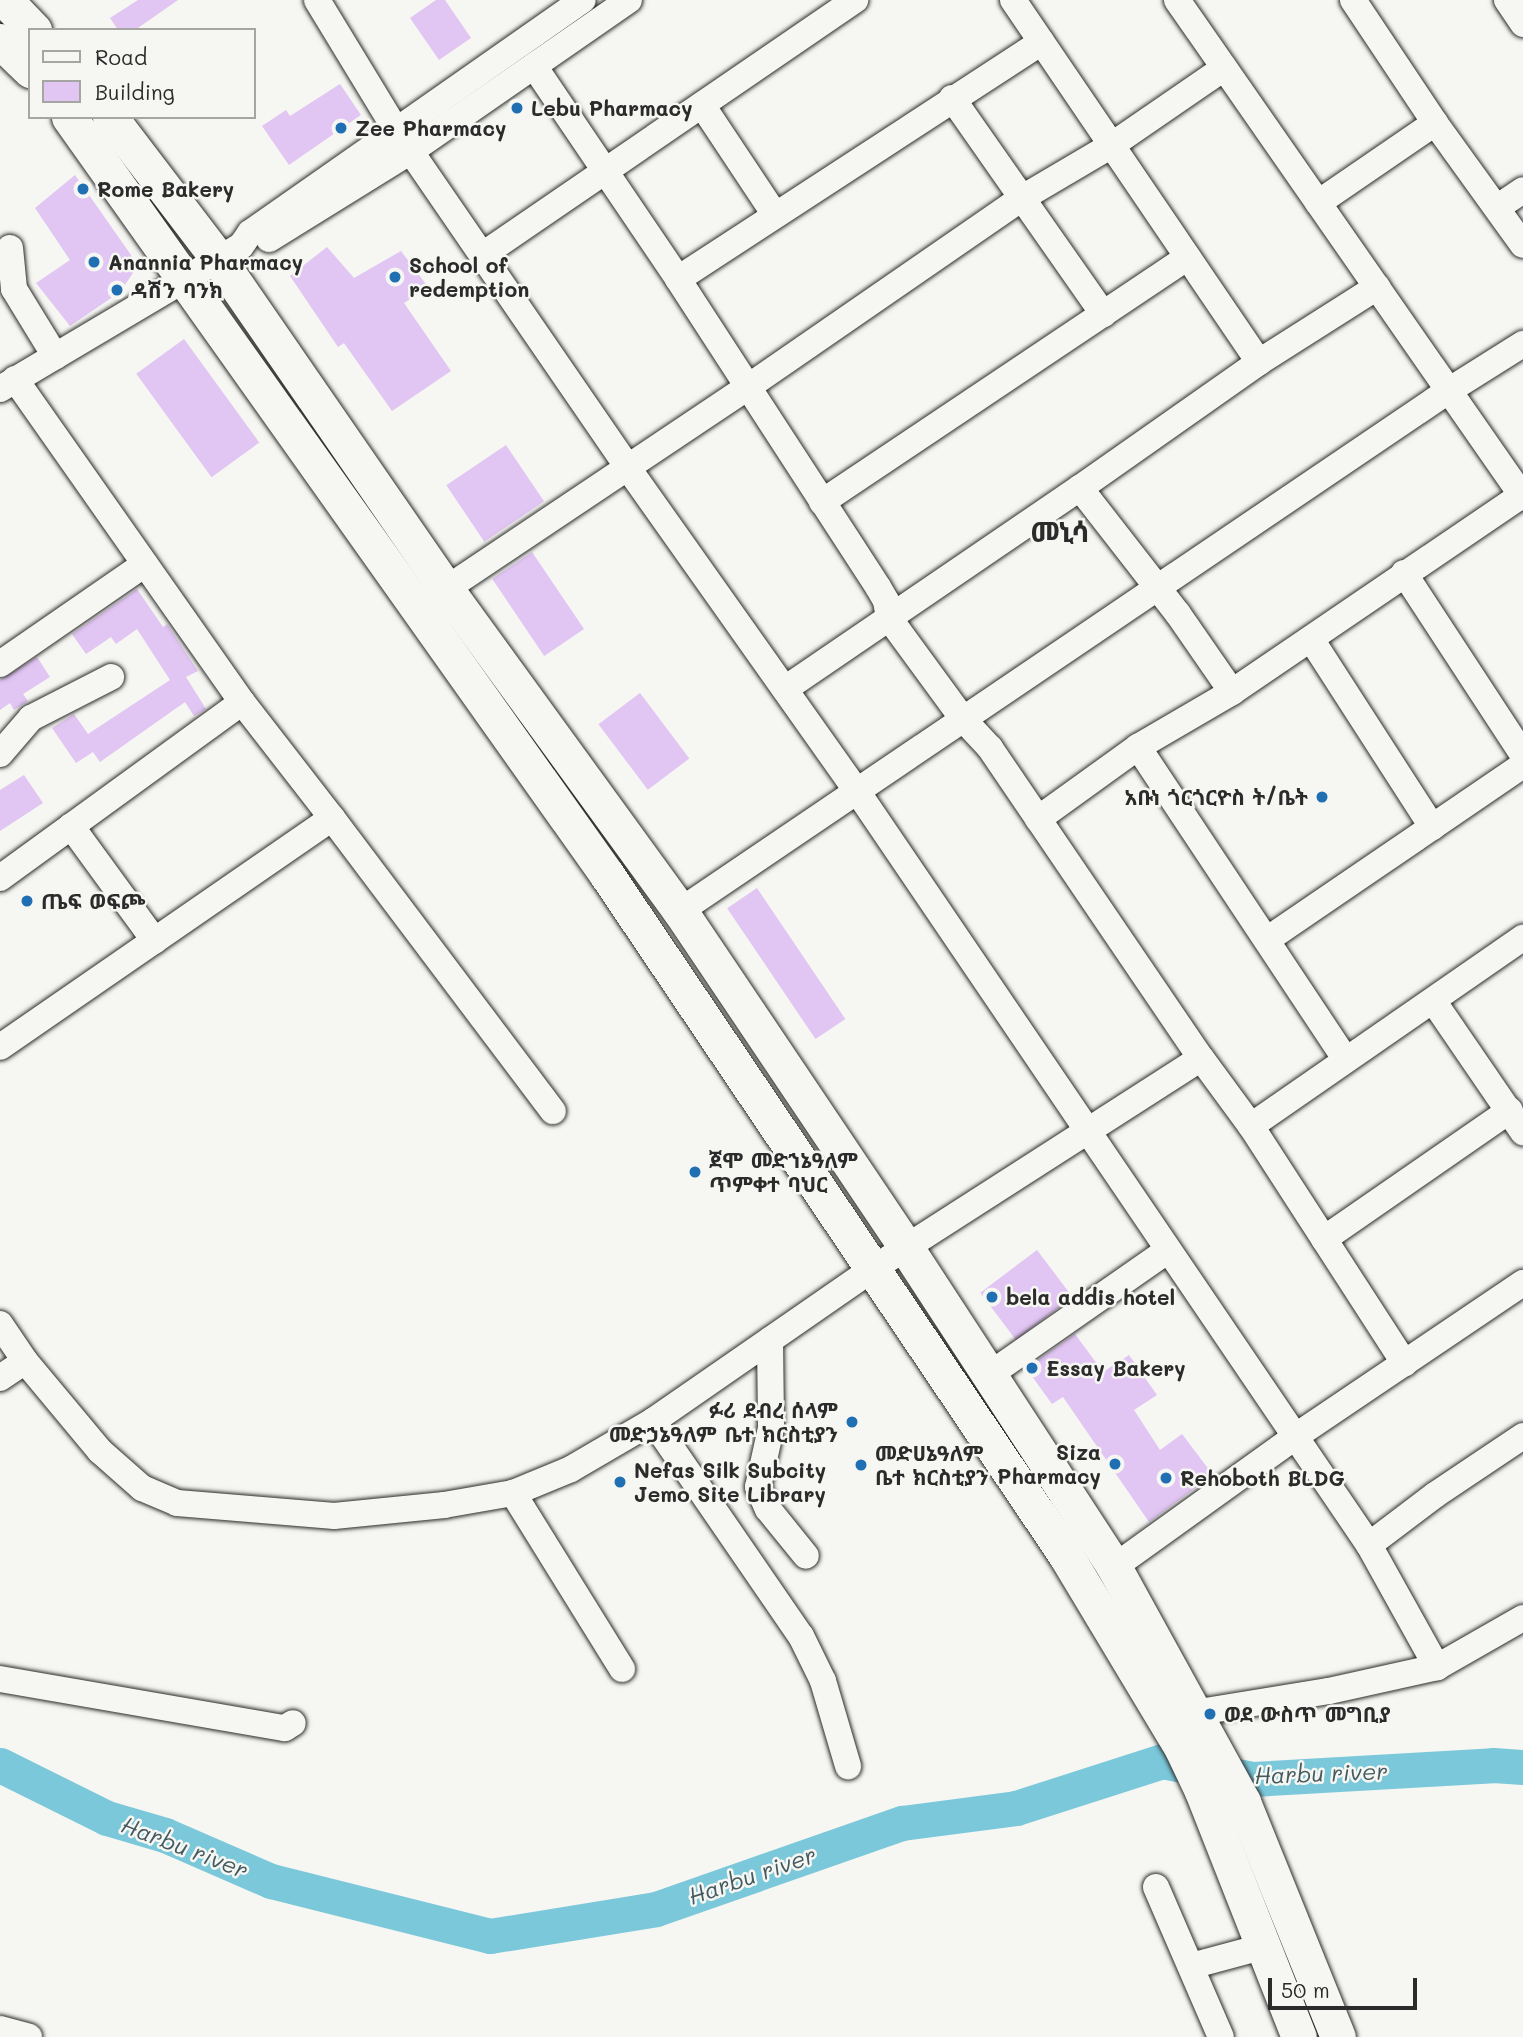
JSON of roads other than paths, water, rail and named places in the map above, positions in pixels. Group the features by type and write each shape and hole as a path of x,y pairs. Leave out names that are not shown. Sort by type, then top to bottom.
{"main road":[{"path":"5,0 32,28"},
{"path":"0,41 28,68"},
{"path":"70,119 607,875 870,1270 1181,1728 1213,1779 1265,1947 1299,2037"},
{"path":"112,119 230,253 446,589 680,911 907,1249 1114,1567 1181,1728"},
{"path":"1213,1779 1243,1802 1338,2037"}],"street":[{"path":"317,0 396,130 484,254 628,468 857,791 1087,1133 1296,1436 1369,1545 1437,1667"},
{"path":"553,1111 243,702 145,564 7,384 230,253 250,233 583,0"},
{"path":"230,253 260,244 411,151 629,0"},
{"path":"484,254 855,0"},
{"path":"1013,0 1259,362"},
{"path":"1353,0 1434,123 1523,245"},
{"path":"1507,0 1523,24"},
{"path":"1038,819 1138,747 1232,692 1404,573 1522,496 1180,1"},
{"path":"678,279 952,98 1042,43"},
{"path":"534,66 678,279 886,601 889,618 963,719 990,748 1201,1058 1251,1126 1405,1364"},
{"path":"446,589 748,387 1022,198 1112,145 1224,68"},
{"path":"952,98 1103,314"},
{"path":"702,105 775,215"},
{"path":"1318,203 1434,123"},
{"path":"1498,208 1523,190"},
{"path":"10,248 14,289 55,356"},
{"path":"822,502 1188,257"},
{"path":"785,689 1259,362 1377,287"},
{"path":"680,911 1448,391 1523,344"},
{"path":"1080,488 1232,692"},
{"path":"0,664 145,564"},
{"path":"1404,573 1523,754"},
{"path":"1311,639 1432,827"},
{"path":"0,754 31,718 111,677"},
{"path":"0,878 243,702"},
{"path":"1138,747 1345,1058"},
{"path":"1268,939 1523,765"},
{"path":"0,1047 332,818"},
{"path":"71,826 155,941"},
{"path":"1251,1126 1345,1058 1434,1002 1523,937"},
{"path":"1324,1239 1519,1124 1434,1002"},
{"path":"0,1324 26,1361 100,1451 142,1488 177,1503 334,1517 444,1505 513,1493 571,1469 653,1421 870,1270 907,1249 1201,1058"},
{"path":"989,1375 1168,1250"},
{"path":"1114,1567 1296,1436 1523,1283"},
{"path":"770,1340 771,1428 758,1487 768,1509 806,1556"},
{"path":"0,1378 26,1361"},
{"path":"653,1421 801,1636 823,1681 848,1766"},
{"path":"1369,1545 1435,1495 1523,1436"},
{"path":"513,1493 621,1669"},
{"path":"1181,1728 1437,1667 1523,1618"},
{"path":"0,1679 285,1728 293,1723"},
{"path":"1156,1887 1221,2037"},
{"path":"1191,1966 1265,1947"},
{"path":"0,2029 29,2037"}],"waterway":[{"name":"Harbu river","path":"0,1765 107,1818 165,1835 271,1881 490,1936 656,1909 902,1823 1016,1808 1162,1761 1253,1779 1493,1765 1523,1767"}],"place":[{"name":"Lebu Pharmacy","path":"517,108"},
{"name":"Zee Pharmacy","path":"341,128"},
{"name":"Rome Bakery","path":"83,189"},
{"name":"Anannia Pharmacy","path":"94,262"},
{"name":"School of redemption","path":"395,277"},
{"name":"ዳሽን ባንክ","path":"117,290"},
{"name":"አቡነ ጎርጎርዮስ ት/ቤት","path":"1322,797"},
{"name":"ጤፍ ወፍጮ","path":"27,901"},
{"name":"ጀሞ መድኀኔዓለም ጥምቀተ ባህር","path":"695,1172"},
{"name":"bela addis hotel","path":"992,1297"},
{"name":"Essay Bakery","path":"1032,1368"},
{"name":"ፉሪ ደብረ ሰላም መድኃኔዓለም ቤተ ክርስቲያን","path":"852,1422"},
{"name":"Siza Pharmacy","path":"1115,1464"},
{"name":"መድሀኔዓለም ቤተ ክርስቲያን","path":"861,1465"},
{"name":"Rehoboth BLDG","path":"1166,1478"},
{"name":"Nefas Silk Subcity Jemo Site Library","path":"620,1482"},
{"name":"ወደ ውስጥ መግቢያ","path":"1210,1714"}],"district":[{"name":"መኒሳ","path":"1060,531"}]}
